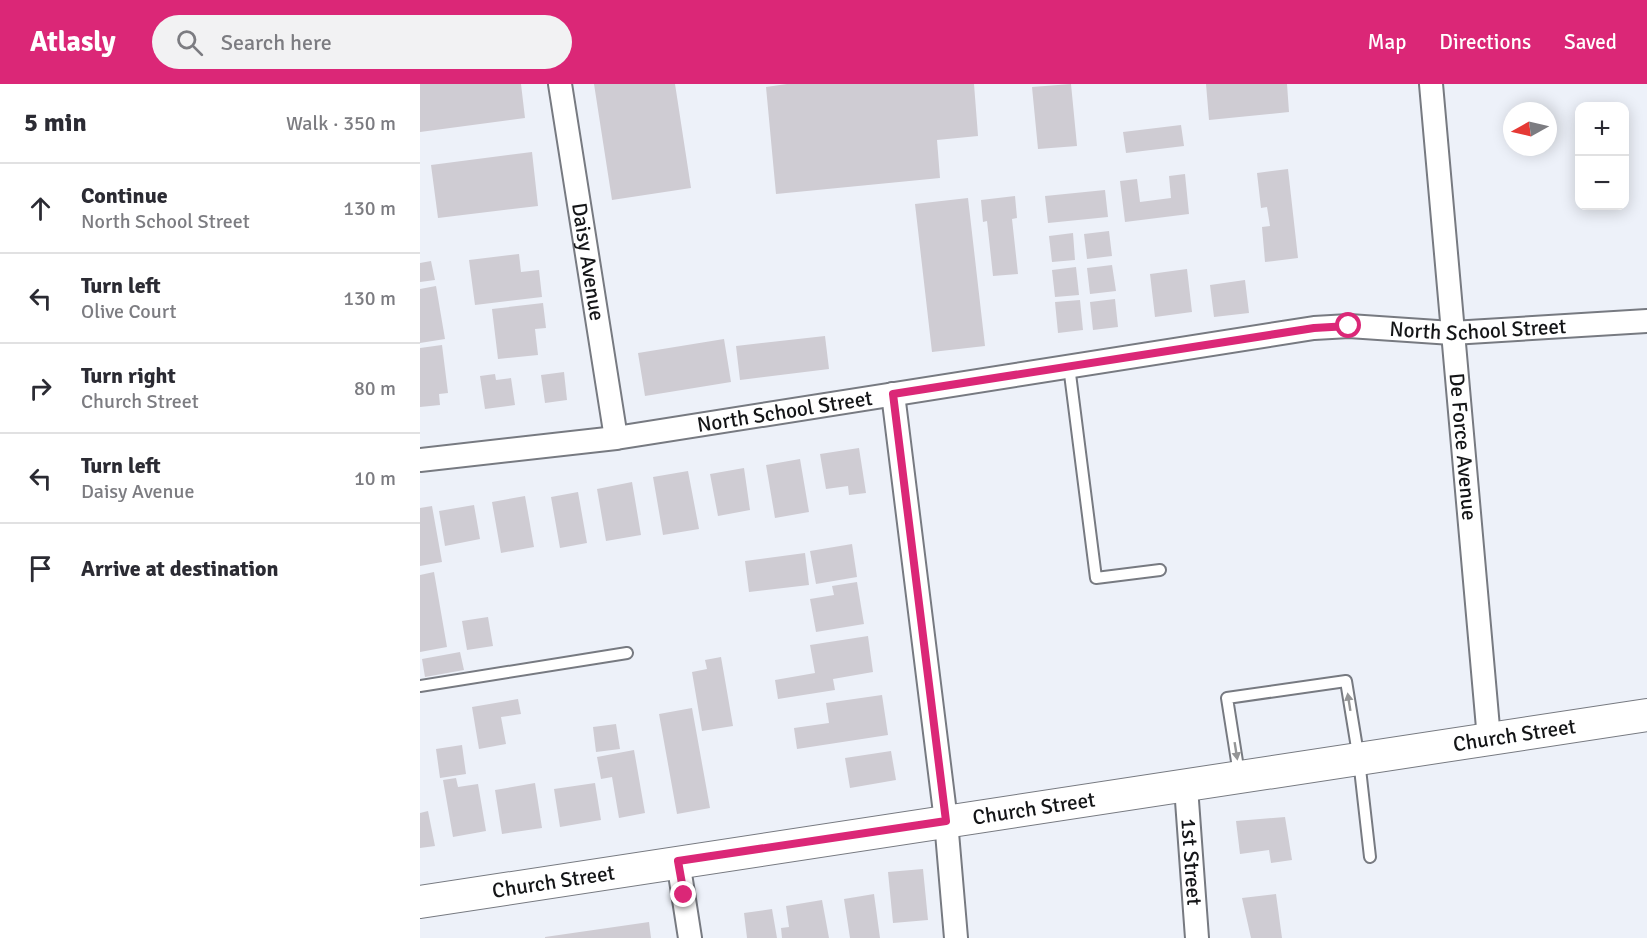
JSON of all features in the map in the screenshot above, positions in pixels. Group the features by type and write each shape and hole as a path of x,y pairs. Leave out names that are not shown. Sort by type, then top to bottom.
{"street":[{"name":"Daisy Avenue","path":"560,84 615,438"},
{"name":"De Force Avenue","path":"1431,84 1489,739"},
{"name":"North School Street","path":"420,460 615,438 1314,328 1349,326 1452,333 1647,321"},
{"path":"893,394 946,821 956,938"},
{"name":"Church Street","path":"420,902 1647,715"},
{"name":"1st Street","path":"1186,787 1197,938"},
{"path":"678,861 690,938"}],"lane":[{"path":"1069,366 1096,578 1160,570"},
{"path":"420,686 627,653"},
{"path":"1240,778 1227,698 1346,681 1359,759 1370,856"}],"building":[{"path":"420,84 521,84 525,118 420,132"},
{"path":"594,84 675,84 691,188 612,200"},
{"path":"787,84 974,84 978,136 937,140 940,178 776,194 766,87"},
{"path":"1071,84 1077,146 1038,149 1032,87"},
{"path":"1206,84 1287,84 1289,112 1209,120"},
{"path":"1181,125 1184,146 1126,153 1123,132"},
{"path":"532,152 538,206 438,218 431,165"},
{"path":"1288,169 1298,258 1265,262 1262,227 1270,226 1267,207 1261,208 1257,173"},
{"path":"1185,174 1189,214 1125,222 1120,181 1137,179 1140,202 1171,198 1169,176"},
{"path":"1105,190 1108,217 1048,223 1045,196"},
{"path":"1015,196 1017,218 1012,219 1018,274 993,276 987,221 983,222 981,200"},
{"path":"968,198 985,346 932,352 915,204"},
{"path":"1109,231 1112,256 1087,259 1084,234"},
{"path":"1073,233 1075,260 1052,262 1049,236"},
{"path":"519,254 521,272 539,270 542,297 475,305 469,260"},
{"path":"431,261 435,280 420,282 420,263"},
{"path":"1112,265 1116,291 1090,294 1087,268"},
{"path":"1076,267 1079,295 1055,297 1052,270"},
{"path":"1187,269 1192,312 1155,317 1150,274"},
{"path":"1245,280 1249,313 1214,317 1210,285"},
{"path":"436,286 445,339 420,343 420,289"},
{"path":"1115,299 1118,327 1093,330 1090,302"},
{"path":"1080,300 1083,330 1058,333 1055,302"},
{"path":"543,303 546,328 535,329 538,355 498,359 492,309"},
{"path":"825,336 829,369 740,380 736,346"},
{"path":"724,339 731,382 645,396 638,353"},
{"path":"442,345 448,393 439,394 440,405 420,407 420,348"},
{"path":"564,372 567,400 545,403 541,375"},
{"path":"495,374 496,380 511,378 515,405 485,409 480,376"},
{"path":"859,448 866,493 849,495 848,486 826,489 820,454"},
{"path":"800,459 809,512 775,518 766,465"},
{"path":"744,468 750,510 718,516 710,474"},
{"path":"688,471 699,529 663,535 653,477"},
{"path":"632,482 641,535 606,541 597,489"},
{"path":"578,492 587,543 560,548 551,497"},
{"path":"525,496 534,547 501,553 492,502"},
{"path":"474,505 480,539 445,546 439,511"},
{"path":"432,506 442,562 420,566 420,508"},
{"path":"852,544 857,577 816,584 810,551"},
{"path":"805,553 809,585 749,592 745,561"},
{"path":"434,572 447,647 420,652 420,575"},
{"path":"857,582 864,624 816,632 810,599 834,595 832,586"},
{"path":"488,617 493,646 467,650 462,621"},
{"path":"868,636 873,672 833,679 835,690 778,699 775,680 815,673 810,645"},
{"path":"460,652 464,670 425,677 422,659"},
{"path":"721,657 733,726 702,731 692,672 707,669 705,660"},
{"path":"882,695 888,735 797,749 794,728 829,723 826,703"},
{"path":"518,699 521,714 501,717 506,744 479,749 472,707"},
{"path":"692,708 710,808 677,814 659,714"},
{"path":"616,724 620,749 596,752 593,727"},
{"path":"462,745 466,774 440,778 436,749"},
{"path":"634,750 645,813 619,818 612,777 601,779 597,757"},
{"path":"891,751 896,780 850,788 845,758"},
{"path":"456,778 458,787 478,784 486,831 453,837 443,780"},
{"path":"535,783 542,828 502,834 495,790"},
{"path":"595,783 601,820 560,827 554,789"},
{"path":"428,811 435,846 420,848 420,813"},
{"path":"1285,817 1292,860 1271,863 1269,850 1240,854 1236,821"},
{"path":"923,869 928,920 893,923 888,872"},
{"path":"874,894 880,938 850,938 844,899"},
{"path":"1276,894 1282,938 1251,938 1242,898"},
{"path":"822,900 829,938 782,938 781,928 789,927 786,906"},
{"path":"772,909 777,938 747,938 744,913"},
{"path":"649,922 651,938 545,938 545,937"}],"route":[{"path":"684,895 678,861 946,821 893,394 1314,328 1349,326"}]}
